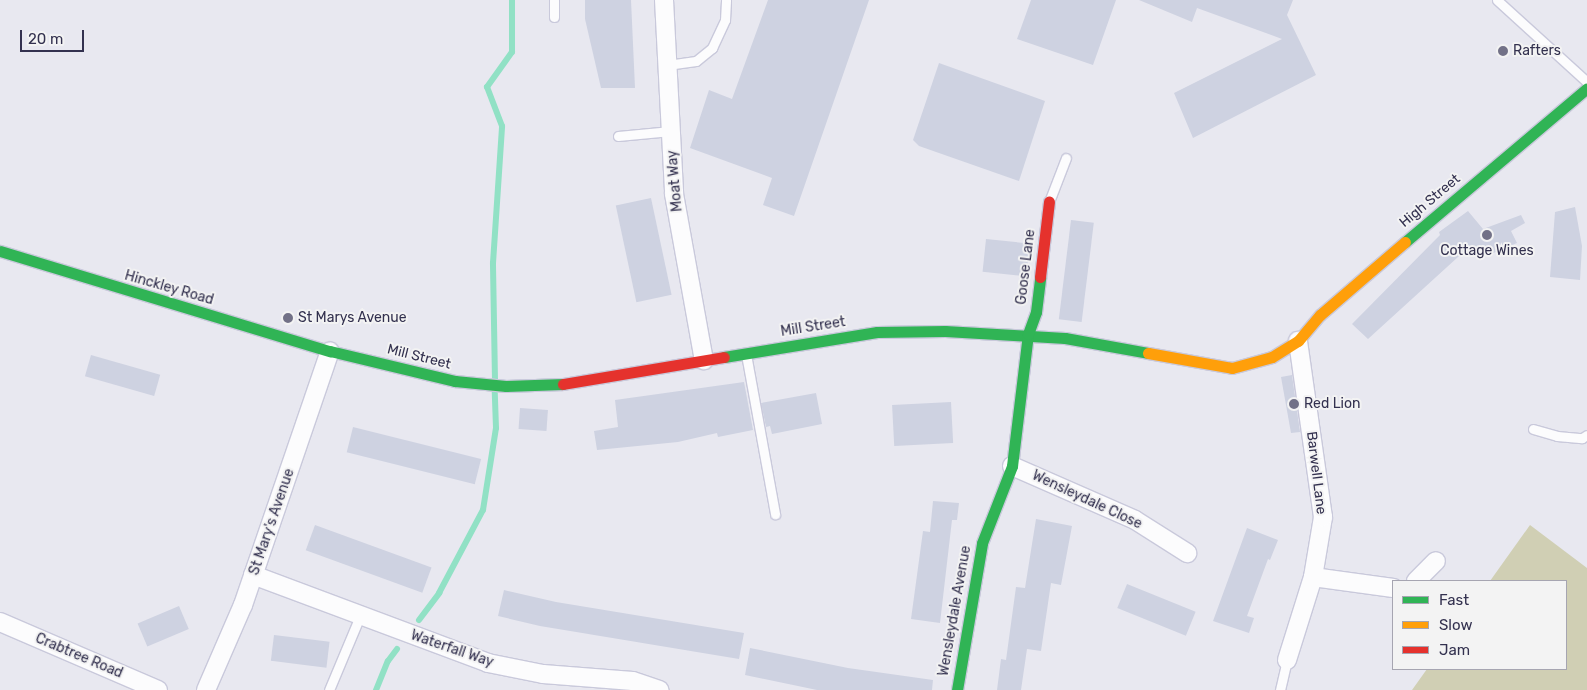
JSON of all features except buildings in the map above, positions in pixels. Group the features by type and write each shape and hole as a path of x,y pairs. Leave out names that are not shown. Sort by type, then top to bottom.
{"street":[{"name":"Moat Way","path":"664,0 674,194 704,360"},
{"name":"High Street","path":"1298,341 1320,315 1355,284 1587,88"},
{"name":"Goose Lane","path":"1028,334 1036,312 1049,202"},
{"name":"Hinckley Road","path":"0,252 330,351"},
{"name":"Mill Street","path":"330,351 455,381 506,386 555,385 877,332 1028,334 1232,368 1272,357 1298,341"},
{"name":"Wensleydale Avenue","path":"957,690 980,552 1012,466 1028,334"},
{"name":"Barwell Lane","path":"1287,660 1313,577 1323,517 1298,341"},
{"name":"St Mary's Avenue","path":"206,690 253,575 330,351"},
{"name":"Wensleydale Close","path":"1012,466 1135,520 1187,553"},
{"path":"1417,580 1436,561"},
{"name":"Waterfall Way","path":"253,575 488,663 543,674 633,681 659,690"},
{"path":"1313,577 1392,588"},
{"name":"Crabtree Road","path":"0,622 158,690"}],"lane":[{"path":"554,0 554,17"},
{"path":"667,65 696,61 712,48 725,20 726,0"},
{"path":"1497,0 1587,82"},
{"path":"618,136 671,131"},
{"path":"1049,202 1066,158"},
{"path":"746,354 775,514"},
{"path":"1533,429 1557,436 1582,438 1587,435"},
{"path":"329,690 360,616"},
{"name":"Barwell Lane","path":"1280,690 1287,660"}],"green space":[{"path":"1530,525 1587,568 1587,690 1412,690 1426,670 1567,670 1567,580 1491,580"}],"waterway":[{"path":"495,380 493,263 502,126 487,87 512,52 512,0"},
{"path":"419,620 439,593 483,510 496,428 495,390"},
{"path":"376,690 388,661 397,649"}],"traffic: fast":[{"path":"1405,242 1587,88"},
{"path":"0,251 330,351 455,381 506,386 563,384"},
{"path":"957,690 982,543 1012,466 1028,334 1036,312 1040,277"},
{"path":"724,357 877,332 945,331 1065,338 1148,353"}],"traffic: slow":[{"path":"1148,353 1232,368 1272,357 1298,341 1320,315 1405,242"}],"traffic: jam":[{"path":"1040,277 1049,202"},
{"path":"563,384 724,357"}],"place":[{"name":"Rafters","path":"1503,51"},
{"name":"Cottage Wines","path":"1487,235"},
{"name":"St Marys Avenue","path":"288,318"},
{"name":"Red Lion","path":"1294,404"}]}
